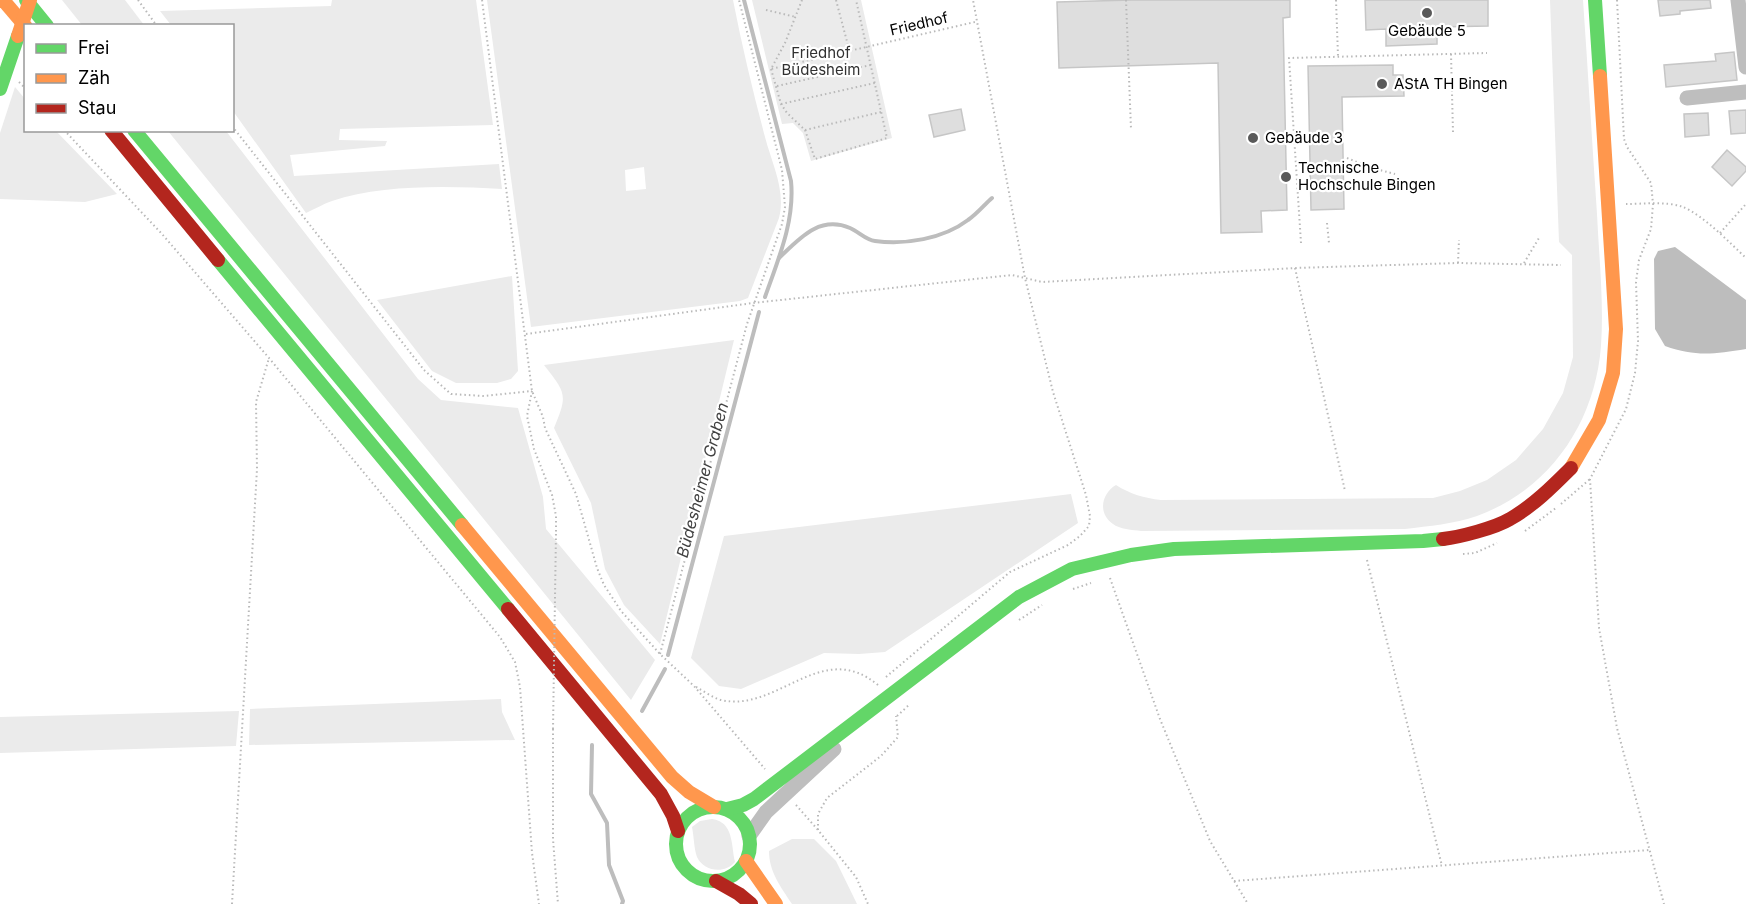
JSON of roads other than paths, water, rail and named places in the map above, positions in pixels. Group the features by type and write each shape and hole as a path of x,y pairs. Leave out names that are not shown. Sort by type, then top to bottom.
{"main road":[{"path":"3,0 22,31"},
{"path":"0,89 22,31 28,0"},
{"path":"28,0 46,24"},
{"path":"136,132 681,788 696,798 721,808 740,819 749,836 750,844 746,861 731,877 717,881 706,881 687,871 680,862 675,841 678,831 688,816 696,810 721,808 748,802 886,700 1019,597 1052,578 1095,562 1174,549 1422,541 1456,537 1509,520 1548,491 1575,465 1599,420 1613,373 1616,329 1595,0"},
{"path":"113,132 661,794 678,831"},
{"path":"746,861 776,904"},
{"path":"717,881 751,904"}],"street":[{"path":"1738,0 1746,67"},
{"path":"1687,98 1746,92"},
{"path":"749,836 766,812 886,700"}],"waterway":[{"name":"Büdesheimer Graben","path":"744,0 791,181 792,196 788,226 765,297"},
{"path":"779,258 810,231 829,225 850,228 875,241 899,242 935,236 958,227 992,198"},
{"name":"Büdesheimer Graben","path":"668,655 759,312"},
{"name":"Büdesheimer Graben","path":"642,711 665,669"},
{"name":"Büdesheimer Graben","path":"592,745 591,794 607,823 609,865 623,901 622,904"}],"place":[{"name":"Gebäude 5","path":"1427,13"},
{"name":"AStA TH Bingen","path":"1382,84"},
{"name":"Gebäude 3","path":"1253,138"},
{"name":"Technische Hochschule Bingen","path":"1286,177"}],"park label":[{"name":"Friedhof Büdesheim","path":"821,62"}]}
